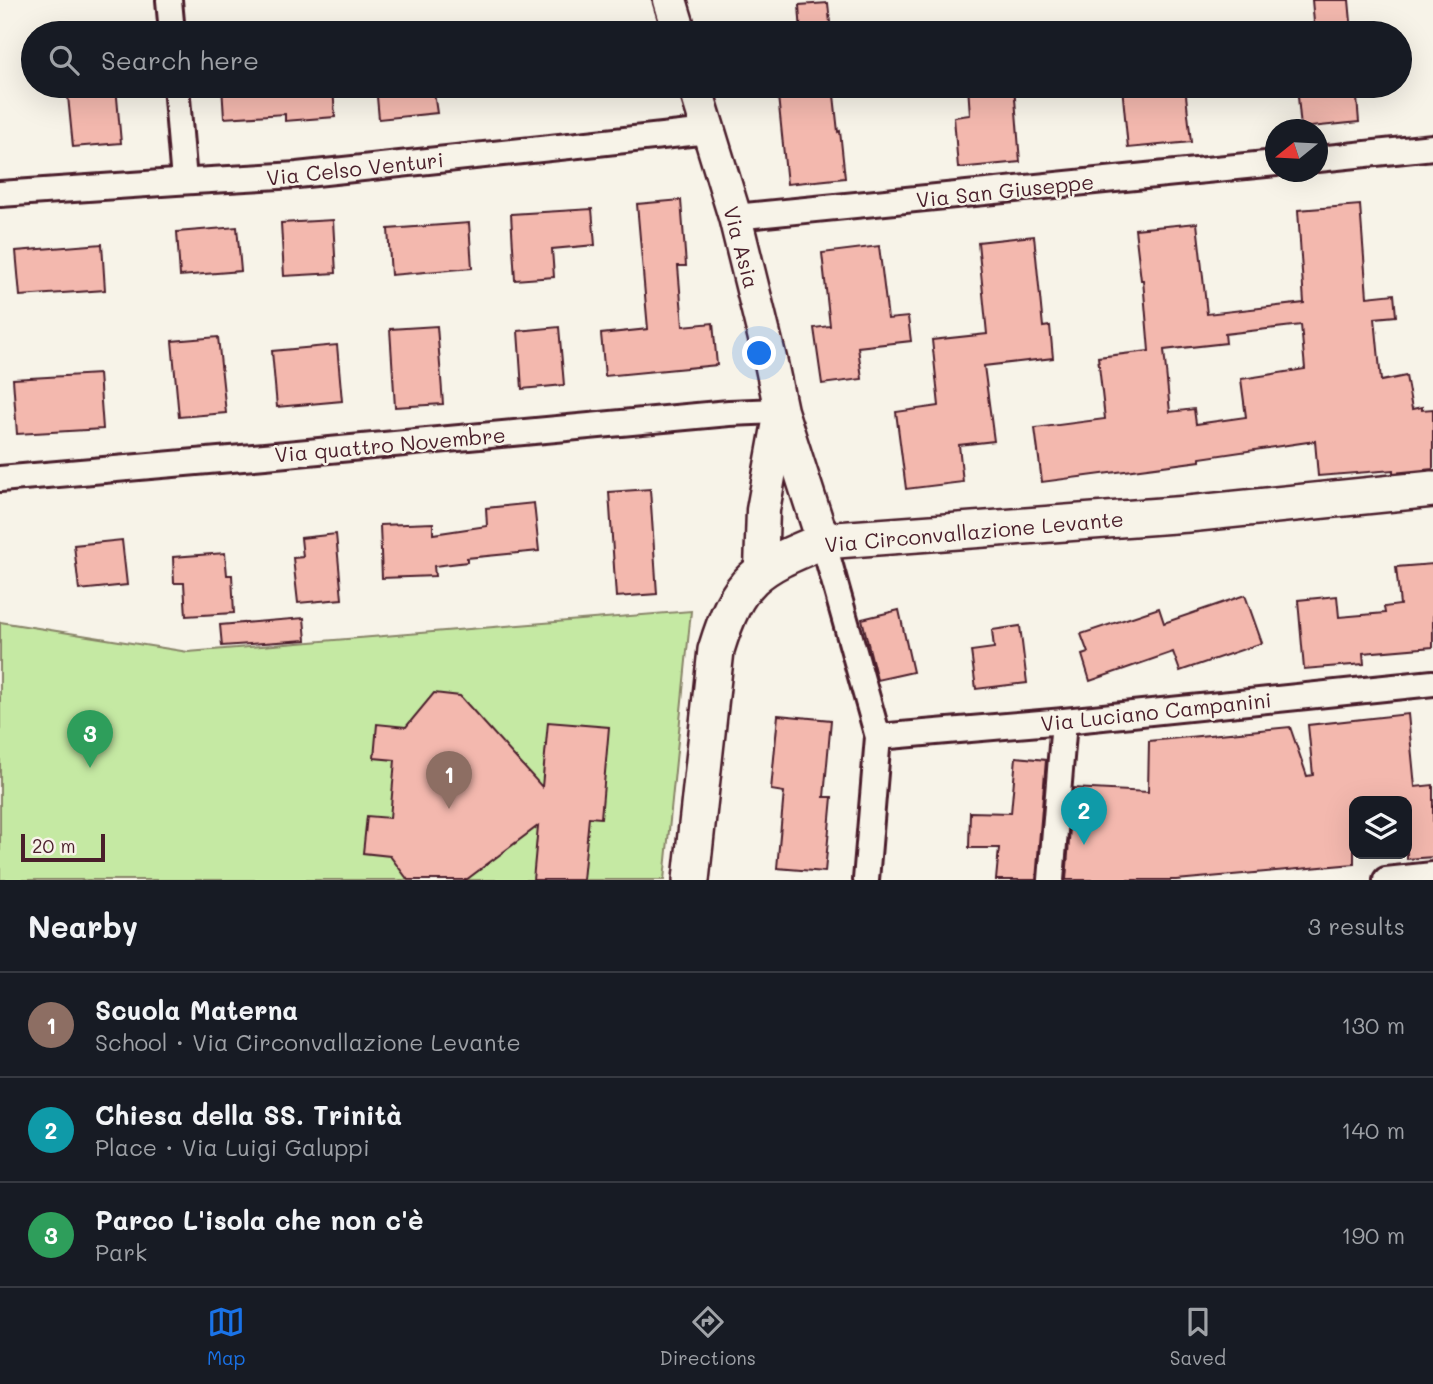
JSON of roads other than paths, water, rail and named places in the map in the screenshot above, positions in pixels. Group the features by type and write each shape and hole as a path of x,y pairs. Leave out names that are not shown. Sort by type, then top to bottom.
{"main road":[{"name":"Via Circonvallazione Levante","path":"691,880 716,650 733,603 747,583 776,561 823,541 1188,514 1433,489"}],"street":[{"path":"169,0 171,21"},
{"path":"670,0 676,21"},
{"path":"177,98 184,181"},
{"name":"Via Asia","path":"699,98 735,217 781,411 823,541"},
{"name":"Via Celso Venturi","path":"0,194 296,175 709,131"},
{"path":"1328,158 1433,147"},
{"name":"Via San Giuseppe","path":"735,217 1265,164"},
{"name":"Via Asia","path":"761,570 763,510 781,411"},
{"name":"Via quattro Novembre","path":"0,479 729,413 781,411"},
{"path":"823,541 878,737 866,880"},
{"name":"Via Luciano Campanini","path":"878,737 1433,683"},
{"path":"1051,880 1064,721"},
{"path":"1387,880 1433,875"}],"place":[{"name":"Parco L'isola che non c'è","path":"90,768"},
{"name":"Scuola Materna","path":"449,809"},
{"name":"Chiesa della SS. Trinità","path":"1084,845"}]}
